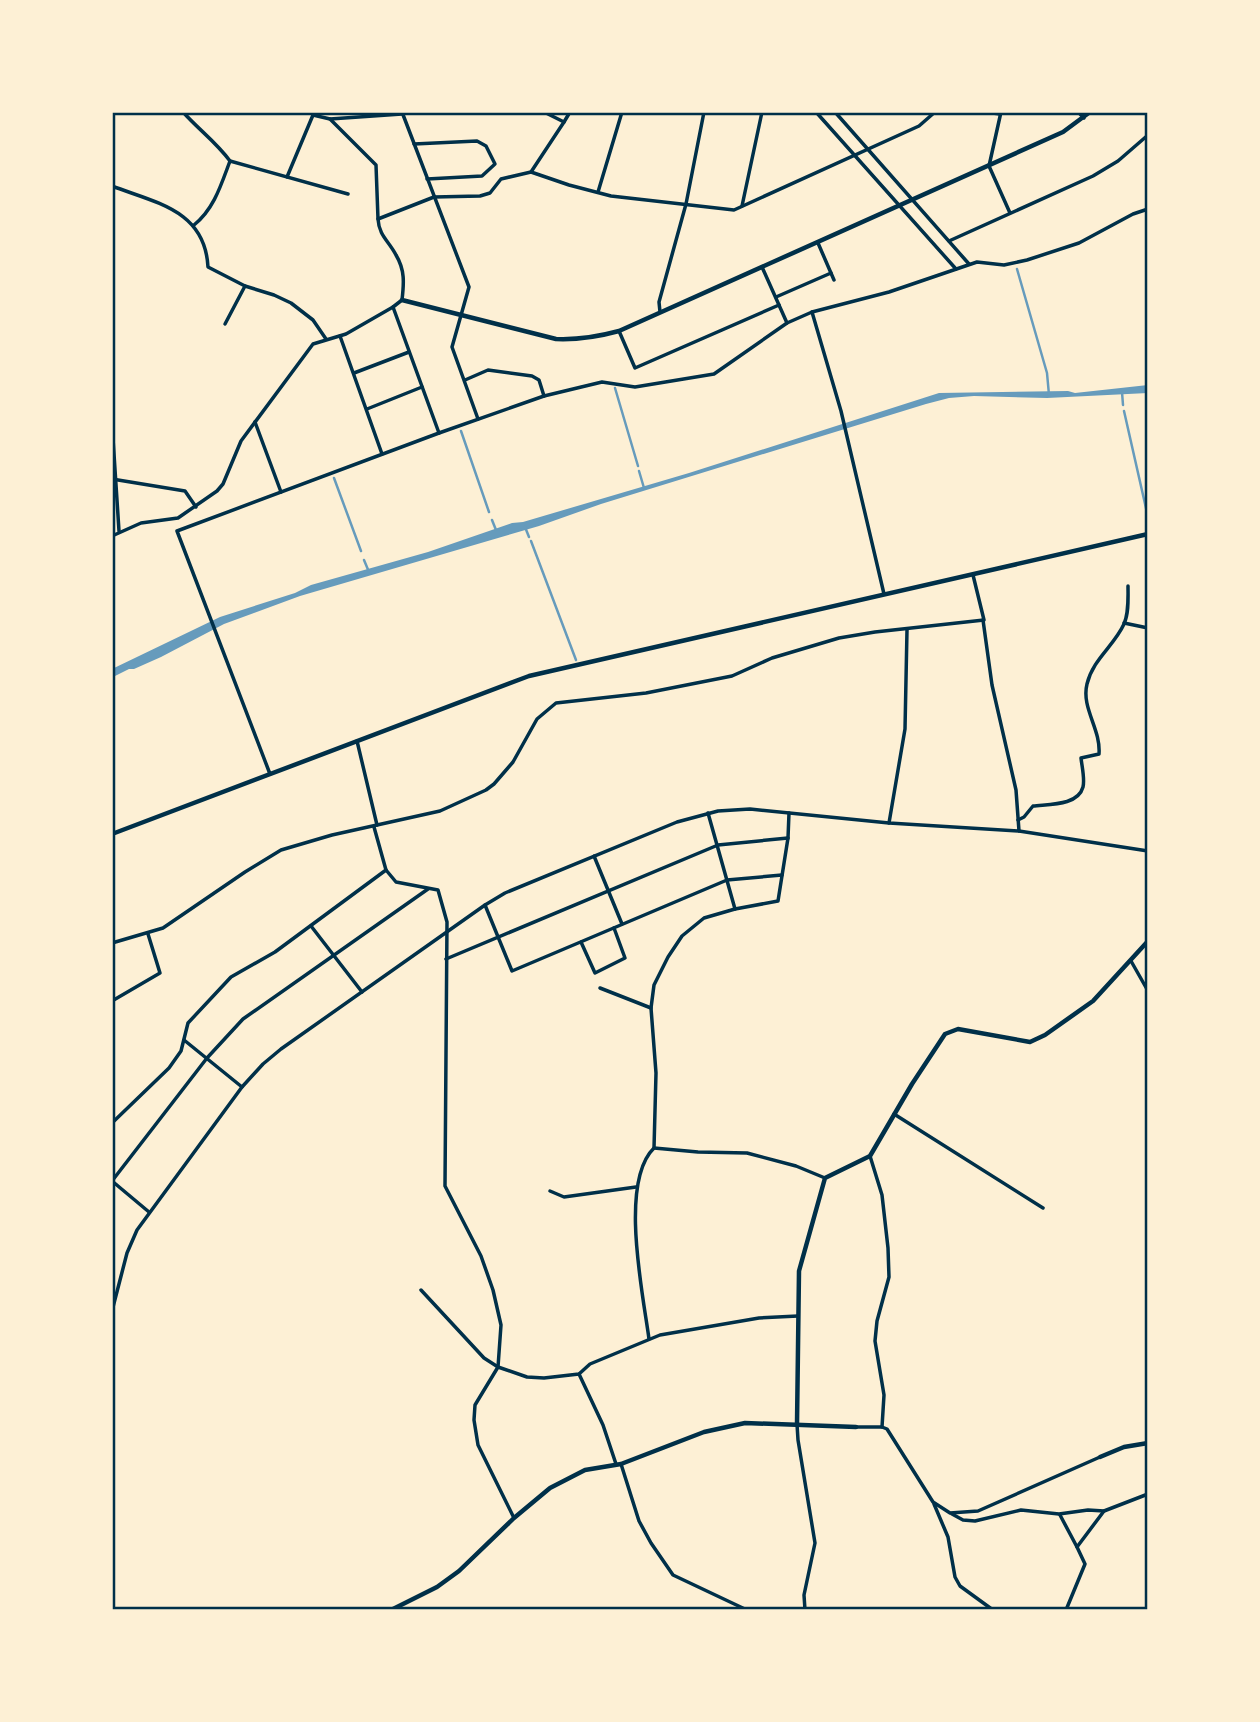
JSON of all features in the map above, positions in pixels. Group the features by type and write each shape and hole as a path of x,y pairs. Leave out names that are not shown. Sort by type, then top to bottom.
{"street":[{"path":"183,112 219,146 230,161 348,194"},
{"path":"544,112 564,122"},
{"path":"531,172 570,112"},
{"path":"598,192 622,112"},
{"path":"660,312 659,302 686,204 704,112"},
{"path":"743,206 762,112"},
{"path":"816,112 956,269"},
{"path":"835,112 969,264"},
{"path":"378,219 434,197 480,196 490,193 501,179 531,172 598,192 734,210 919,126 935,112"},
{"path":"985,112 1001,113 989,166 1010,213"},
{"path":"1078,112 1084,118"},
{"path":"401,300 556,339 580,340 619,331 1063,132 1090,112"},
{"path":"112,536 147,521 173,519 196,508 223,484 236,450 313,344 340,336 401,300 404,274 396,254 381,235 378,219 376,165 330,119 314,113 287,177"},
{"path":"330,119 402,113 468,287 452,347 478,419"},
{"path":"949,240 1093,176 1146,141 1148,135"},
{"path":"414,144 477,141 486,146 495,164 482,176 427,179"},
{"path":"194,225 212,205 230,161"},
{"path":"112,186 164,205 194,225 204,243 208,267 245,286 291,303 313,320 326,339"},
{"path":"177,531 544,396 602,382 635,387 714,374 787,323 811,312 889,292 977,262 1004,265 1027,260 1079,243 1133,214 1148,209"},
{"path":"818,243 834,280"},
{"path":"762,267 787,323"},
{"path":"776,297 831,273"},
{"path":"225,324 245,286"},
{"path":"619,331 635,368 779,305"},
{"path":"393,307 439,433"},
{"path":"811,312 850,444 884,596"},
{"path":"340,336 382,454"},
{"path":"354,373 409,352"},
{"path":"464,380 488,370 532,376 539,380 544,396"},
{"path":"367,408 422,387"},
{"path":"255,422 281,492"},
{"path":"112,423 119,531"},
{"path":"114,480 185,491 196,508"},
{"path":"173,519 270,774"},
{"path":"112,834 529,677 1148,534"},
{"path":"973,575 984,619 992,685 1016,790 1019,831"},
{"path":"1018,820 1033,806 1070,801 1083,786 1081,758 1099,754 1097,732 1085,700 1086,688 1098,658 1124,623 1128,586"},
{"path":"112,943 156,932 281,850 322,837 440,811 486,790 495,784 513,762 537,719 556,703 646,693 732,676 782,654 839,638 983,621"},
{"path":"1124,623 1148,628"},
{"path":"889,823 905,729 907,630"},
{"path":"357,741 386,870 396,882 440,892 447,922 445,1186 481,1256 501,1325 498,1367 475,1405 474,1420 478,1445 514,1518"},
{"path":"112,1307 132,1240 149,1212 242,1087 263,1064 445,931 506,893 677,822 708,813 750,809 889,823 1019,831 1148,851"},
{"path":"708,813 735,909"},
{"path":"649,1339 636,1232 636,1187 647,1155 654,1148 656,1073 651,1008 653,985 681,936 704,918 778,901 788,838 789,813"},
{"path":"445,960 718,845 788,838"},
{"path":"594,856 622,924"},
{"path":"112,1122 169,1068 181,1051 188,1023 231,977 275,952 386,870"},
{"path":"485,905 512,971 727,880 782,876"},
{"path":"149,1212 112,1181 207,1058 243,1019 428,889"},
{"path":"311,926 362,992"},
{"path":"581,942 595,973 625,958 614,928"},
{"path":"112,1001 160,973 148,934"},
{"path":"654,1148 747,1153 796,1166 825,1178 870,1156 935,1046 945,1034 958,1029 1030,1042 1045,1035 1093,1002 1148,941"},
{"path":"1131,961 1148,991"},
{"path":"600,988 651,1008"},
{"path":"184,1040 242,1087"},
{"path":"894,1114 1042,1208"},
{"path":"870,1156 882,1195 888,1248 889,1277 877,1321 875,1341 884,1395 882,1427"},
{"path":"805,1610 804,1595 815,1543 797,1424 800,1271 825,1178"},
{"path":"550,1192 564,1197 636,1187"},
{"path":"421,1290 476,1351 498,1367 527,1377 579,1374 590,1364 660,1335 759,1318 798,1316"},
{"path":"579,1374 619,1464 639,1521 673,1575 747,1610"},
{"path":"391,1610 437,1587 459,1571 550,1488 585,1470 619,1464 722,1427 745,1423 882,1427 887,1430 933,1502 951,1547 955,1577 960,1586 993,1610"},
{"path":"950,1513 978,1511 1124,1447 1148,1443"},
{"path":"933,1502 963,1520 975,1521 1021,1510 1059,1514 1104,1511 1148,1494"},
{"path":"1077,1547 1104,1511"},
{"path":"1059,1514 1085,1564 1066,1610"}],"water":[{"path":"1148,385 1148,393 1047,398 974,396 949,398 926,404 601,504 539,526 300,596 224,624 161,657 115,676 112,680 112,669 220,617 295,593 311,585 428,552 512,523 689,473 939,393 1075,393"}],"waterway":[{"path":"1017,269 1047,373 1049,395"},
{"path":"615,388 638,466"},
{"path":"1122,392 1123,405"},
{"path":"1124,411 1148,517"},
{"path":"461,431 489,512"},
{"path":"639,471 644,488"},
{"path":"334,478 361,551"},
{"path":"492,520 496,530"},
{"path":"525,527 529,537"},
{"path":"531,541 576,660"},
{"path":"364,560 369,572"}]}
